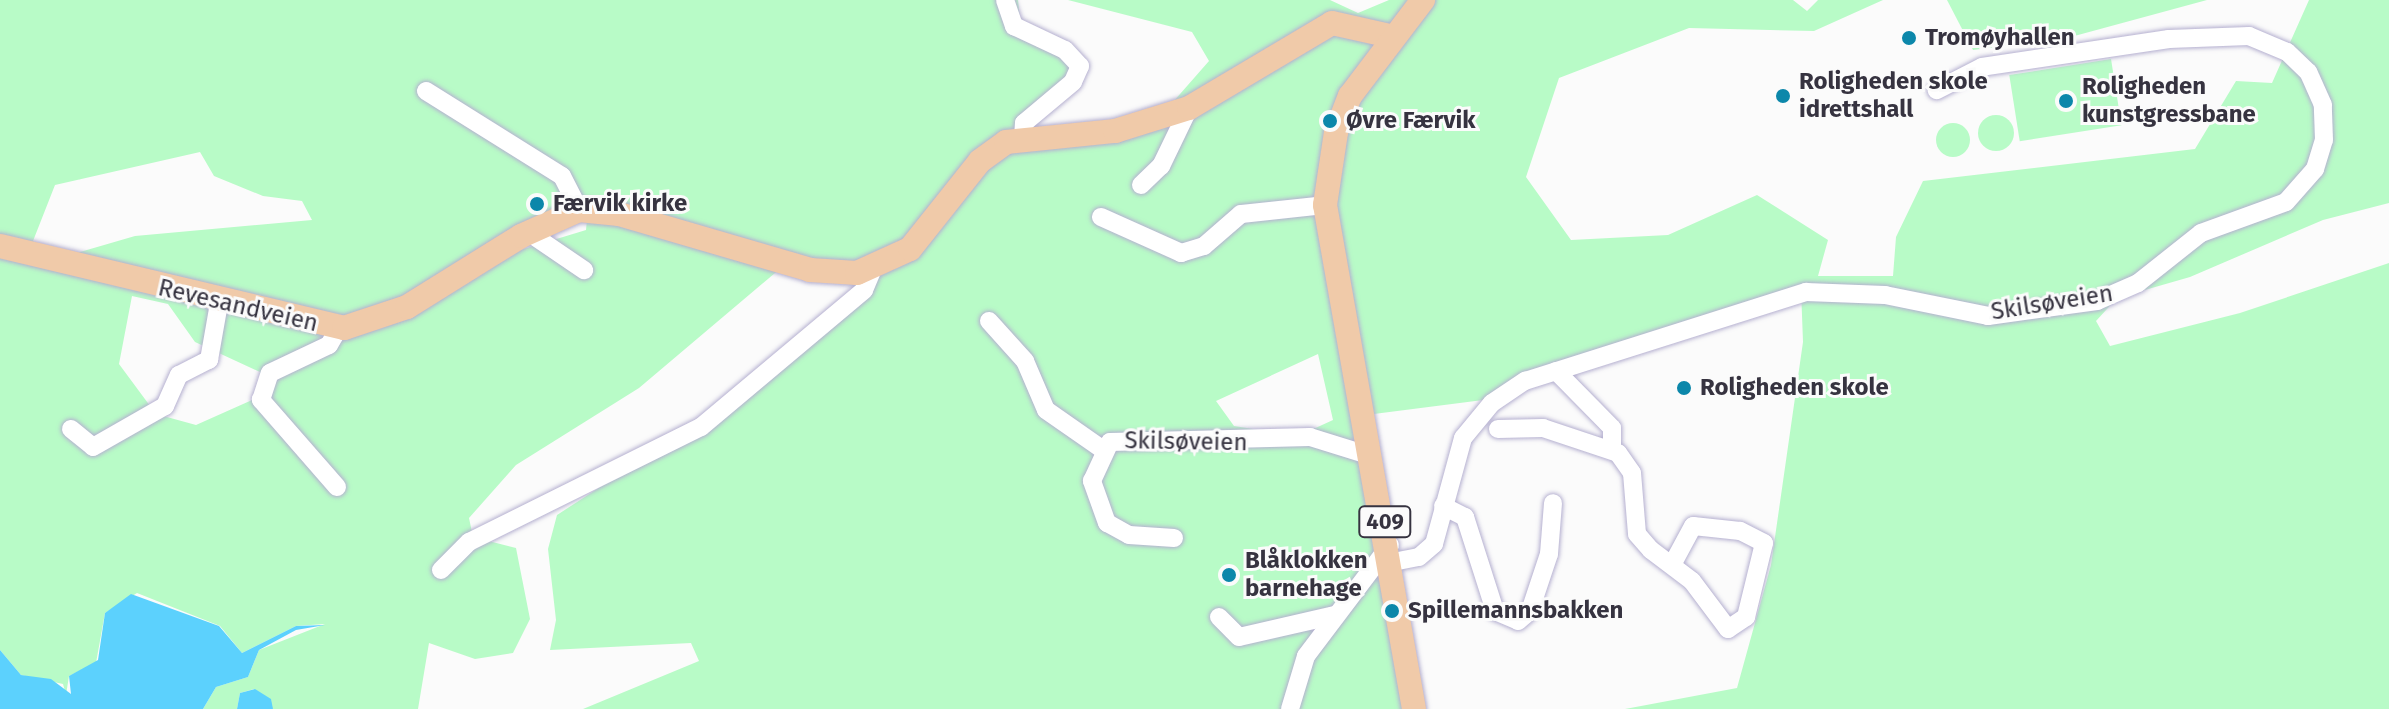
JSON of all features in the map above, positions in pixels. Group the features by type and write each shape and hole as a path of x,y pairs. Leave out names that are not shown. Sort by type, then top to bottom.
{"main road":[{"name":"409","path":"1414,709 1391,554 1325,205 1336,132 1373,57 1423,0"},
{"path":"1324,26 1346,23 1390,36"},
{"name":"Revesandveien","path":"0,246 219,303 339,328 407,307 528,232 579,210 619,214 810,270 873,269 910,249 993,148 1023,137 1115,131 1189,108 1324,26"},
{"path":"1324,26 1358,39 1373,57"}],"street":[{"path":"1005,0 1014,26 1065,50 1080,66 1073,82 1024,123 1023,137"},
{"name":"Skilsøveien","path":"1391,554 1428,552 1454,457 1475,420 1505,392 1556,371 1806,292 1885,295 1988,316 2097,301 2138,283 2201,233 2286,202 2315,169 2324,140 2323,105 2308,72 2287,52 2249,36 2153,41 1982,67 1937,90"},
{"path":"426,91 562,176 579,210"},
{"path":"1141,185 1161,166 1189,108"},
{"path":"1101,217 1181,253 1204,246 1241,214 1325,205"},
{"path":"528,232 584,270"},
{"name":"Revesandveien","path":"441,570 469,542 701,427 864,290 873,269"},
{"path":"71,429 93,447 165,406 179,375 209,360 219,303"},
{"path":"989,321 1025,361 1046,410 1102,449"},
{"path":"337,487 261,400 270,373 329,345 339,328"},
{"path":"1556,371 1612,428 1612,448"},
{"path":"1498,429 1543,428 1612,448 1632,473 1633,527 1672,565 1705,596 1728,629 1743,624 1761,538 1693,526 1672,565"},
{"name":"Skilsøveien","path":"1174,538 1129,535 1107,523 1092,481 1102,449 1139,436 1251,444 1310,437 1371,456"},
{"path":"1443,506 1465,517 1495,611 1518,621 1530,611 1549,554 1553,503"},
{"path":"1290,709 1306,656 1335,615 1391,554"},
{"path":"1219,617 1239,637 1335,615"}],"green space":[{"path":"0,0 1018,0 1020,19 1083,59 1077,79 1029,129 1036,133 1106,129 1173,102 1209,61 1192,32 1068,0 1330,0 1358,13 1389,0 1793,0 1807,11 1818,0 1883,0 1814,31 1689,28 1559,78 1526,177 1571,240 1668,235 1757,195 1828,240 1818,276 1893,276 1896,237 1923,181 2195,149 2236,81 2272,83 2309,0 2389,0 2389,203 2323,220 2190,277 2117,298 2096,321 2110,346 2240,313 2389,263 2389,709 1625,709 1737,688 1771,565 1803,342 1801,289 1551,372 1491,399 1366,415 1418,709 583,709 699,661 691,643 550,650 556,620 548,549 557,515 739,397 873,279 781,268 639,388 516,465 469,518 473,537 516,548 530,619 513,653 475,659 429,643 418,709 273,709 254,689 240,693 237,709 203,709 216,687 248,677 259,650 325,624 296,626 242,653 220,626 137,593 105,613 96,663 69,676 66,695 63,684 21,675 0,650","holes":["200,152 214,176 263,196 302,201 312,220 135,236 56,259 33,241 55,185","618,211 723,243 587,219 586,230 465,267 461,264 497,254 514,240 509,234 554,213","132,296 168,304 195,342 260,372 261,396 196,425 156,414 119,364","1318,354 1333,420 1298,436 1234,426 1216,401"]},
{"path":"1947,0 2207,0 2067,38 1973,50"},
{"name":"Roligheden kunstgressbane","path":"2111,59 2121,125 2020,141 2009,75"},
{"path":"1996,115 2009,120 2014,133 2009,146 1996,151 1983,146 1978,133 1983,120"},
{"path":"1953,123 1965,128 1970,140 1965,152 1953,157 1941,152 1936,140 1941,128"}],"water":[{"path":"131,594 219,626 242,653 296,626 325,625 296,630 259,650 248,677 216,687 203,709 0,709 0,650 21,675 51,679 71,694 69,676 98,660 105,613"},
{"path":"255,689 271,699 273,709 237,709 240,693"}],"place":[{"name":"Tromøyhallen","path":"1909,38"},
{"name":"Roligheden skole idrettshall","path":"1783,96"},
{"name":"Roligheden kunstgressbane","path":"2066,101"},
{"name":"Øvre Færvik","path":"1330,121"},
{"name":"Færvik kirke","path":"537,204"},
{"name":"Roligheden skole","path":"1684,388"},
{"name":"Blåklokken barnehage","path":"1229,575"},
{"name":"Spillemannsbakken","path":"1392,611"}]}
